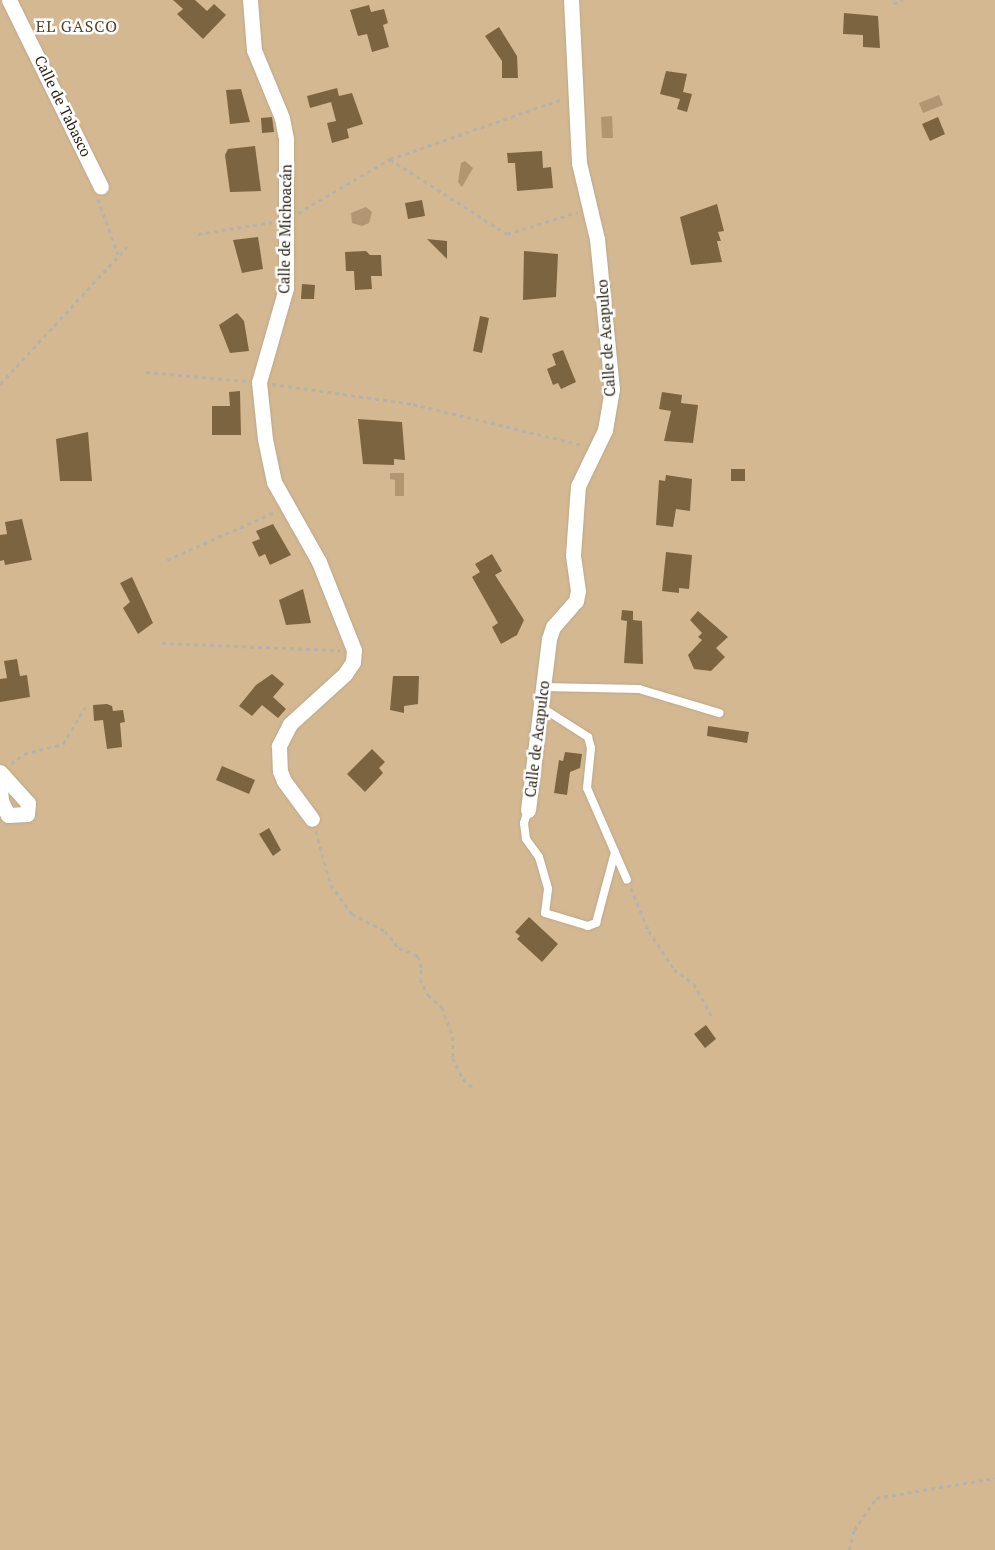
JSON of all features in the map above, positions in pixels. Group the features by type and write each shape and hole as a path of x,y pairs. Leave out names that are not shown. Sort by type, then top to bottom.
{"street":[{"name":"Calle de Tabasco","path":"8,0 101,187"},
{"name":"Calle de Michoacán","path":"250,0 254,50 282,118 286,139 288,220 286,288 259,382 270,467 288,506 319,562 354,650"},
{"name":"Calle de Acapulco","path":"528,810 540,707 553,628 576,601 573,526 578,486 605,430 612,389 606,310 590,208 579,163 573,95 571,0"},
{"path":"312,819 282,776 278,746 290,724 345,674 353,662 354,650"}],"lane":[{"path":"543,687 639,689 719,714"},
{"path":"540,707 588,737 591,748 586,788 627,880"},
{"path":"528,810 524,823 526,839 539,857 548,889 545,912 588,926 596,923 615,852"}],"path":[{"path":"893,4 902,0"},
{"path":"198,234 288,220 390,159 573,95"},
{"path":"390,159 507,234 590,208"},
{"path":"101,187 96,193 118,254"},
{"path":"0,384 118,254 127,247"},
{"path":"146,372 259,382 413,404 596,448"},
{"path":"167,560 288,506"},
{"path":"162,643 354,650"},
{"path":"2,779 15,758 63,744 85,707"},
{"path":"312,819 331,885 352,914 385,931 399,948 418,956 422,970 420,979 428,995 442,1007 453,1037 453,1058 463,1079 474,1089"},
{"path":"627,880 649,931 674,969 694,984 713,1018"},
{"path":"849,1550 854,1530 876,1498 995,1478"}],"shaded area":[{"path":"0,0 995,0 995,1550 0,1550"},
{"path":"939,95 943,105 923,113 919,103"},
{"path":"612,116 613,138 602,138 601,117"},
{"path":"465,161 473,168 462,187 458,182 461,163"},
{"path":"366,207 372,212 369,223 362,226 352,223 351,213"},
{"path":"390,473 404,473 404,496 395,496 395,480 390,479"}],"building":[{"path":"173,0 195,0 207,11 214,4 226,15 203,39 177,14 183,9"},
{"path":"369,5 371,12 384,9 388,23 383,25 389,47 372,52 367,34 358,36 350,10"},
{"path":"844,13 878,16 880,48 863,47 863,35 843,34"},
{"path":"499,27 517,56 518,78 502,78 502,61 485,36"},
{"path":"666,71 687,74 683,92 692,94 687,112 677,109 680,99 660,94"},
{"path":"337,88 339,96 352,93 363,124 347,129 349,138 332,143 327,123 336,121 331,102 310,108 307,96"},
{"path":"241,89 250,122 230,124 226,90"},
{"path":"272,117 274,132 262,133 261,118"},
{"path":"938,117 945,134 930,141 922,124"},
{"path":"255,146 261,191 230,192 225,155 228,149"},
{"path":"542,151 543,168 551,167 553,188 517,191 515,163 508,163 507,153"},
{"path":"422,200 425,216 408,219 405,203"},
{"path":"717,204 724,231 718,232 721,241 717,241 722,262 691,265 680,217"},
{"path":"258,237 263,269 242,273 233,240"},
{"path":"427,239 447,241 447,259"},
{"path":"366,251 370,255 381,255 382,276 371,276 372,289 355,290 354,271 346,271 345,252"},
{"path":"524,251 558,254 556,297 523,300"},
{"path":"302,284 315,285 314,299 301,299"},
{"path":"237,313 244,321 249,351 230,353 219,325"},
{"path":"480,316 489,318 482,353 473,351"},
{"path":"563,350 576,382 561,389 558,383 553,385 547,369 556,365 552,354"},
{"path":"240,391 241,435 212,435 212,406 230,406 229,392"},
{"path":"662,392 682,395 681,403 698,405 693,443 664,441 671,411 659,409"},
{"path":"358,419 402,422 405,460 394,459 394,465 363,464"},
{"path":"88,432 92,481 60,481 56,439"},
{"path":"731,469 745,469 745,481 731,481"},
{"path":"666,475 692,479 690,511 676,509 673,527 656,525 659,480 665,481"},
{"path":"22,519 32,560 5,565 4,560 0,561 0,535 7,534 5,522"},
{"path":"273,524 291,555 270,565 265,554 259,557 252,542 260,539 256,531"},
{"path":"666,552 692,555 689,589 679,588 679,593 662,591"},
{"path":"492,554 502,571 495,575 524,620 517,635 501,644 492,627 498,623 472,577 480,572 475,564"},
{"path":"132,577 153,623 138,634 123,608 130,602 120,583"},
{"path":"303,589 311,623 286,625 279,600"},
{"path":"622,610 633,611 633,620 642,621 643,664 624,663 627,621 621,620"},
{"path":"698,611 728,637 716,648 725,657 711,671 694,669 688,655 702,640 698,637 702,633 690,620"},
{"path":"17,659 20,676 27,675 30,697 0,702 0,679 7,678 4,661"},
{"path":"272,674 284,684 273,697 286,709 278,718 262,705 252,716 239,706 256,685"},
{"path":"393,676 419,676 418,704 404,706 404,713 390,710"},
{"path":"107,704 112,706 113,711 123,710 125,722 120,723 122,747 107,749 103,720 94,721 93,705"},
{"path":"708,726 749,732 747,743 707,736"},
{"path":"372,749 385,762 379,768 383,773 365,792 347,774"},
{"path":"565,752 582,754 580,768 570,772 567,795 554,793 559,760 563,761"},
{"path":"222,766 255,780 249,794 216,780"},
{"path":"269,828 281,850 273,856 259,834"},
{"path":"529,917 558,944 542,962 517,939 520,936 515,932"},
{"path":"706,1025 716,1039 705,1048 694,1034"}],"district":[{"name":"EL GASCO","path":"77,26"}]}
